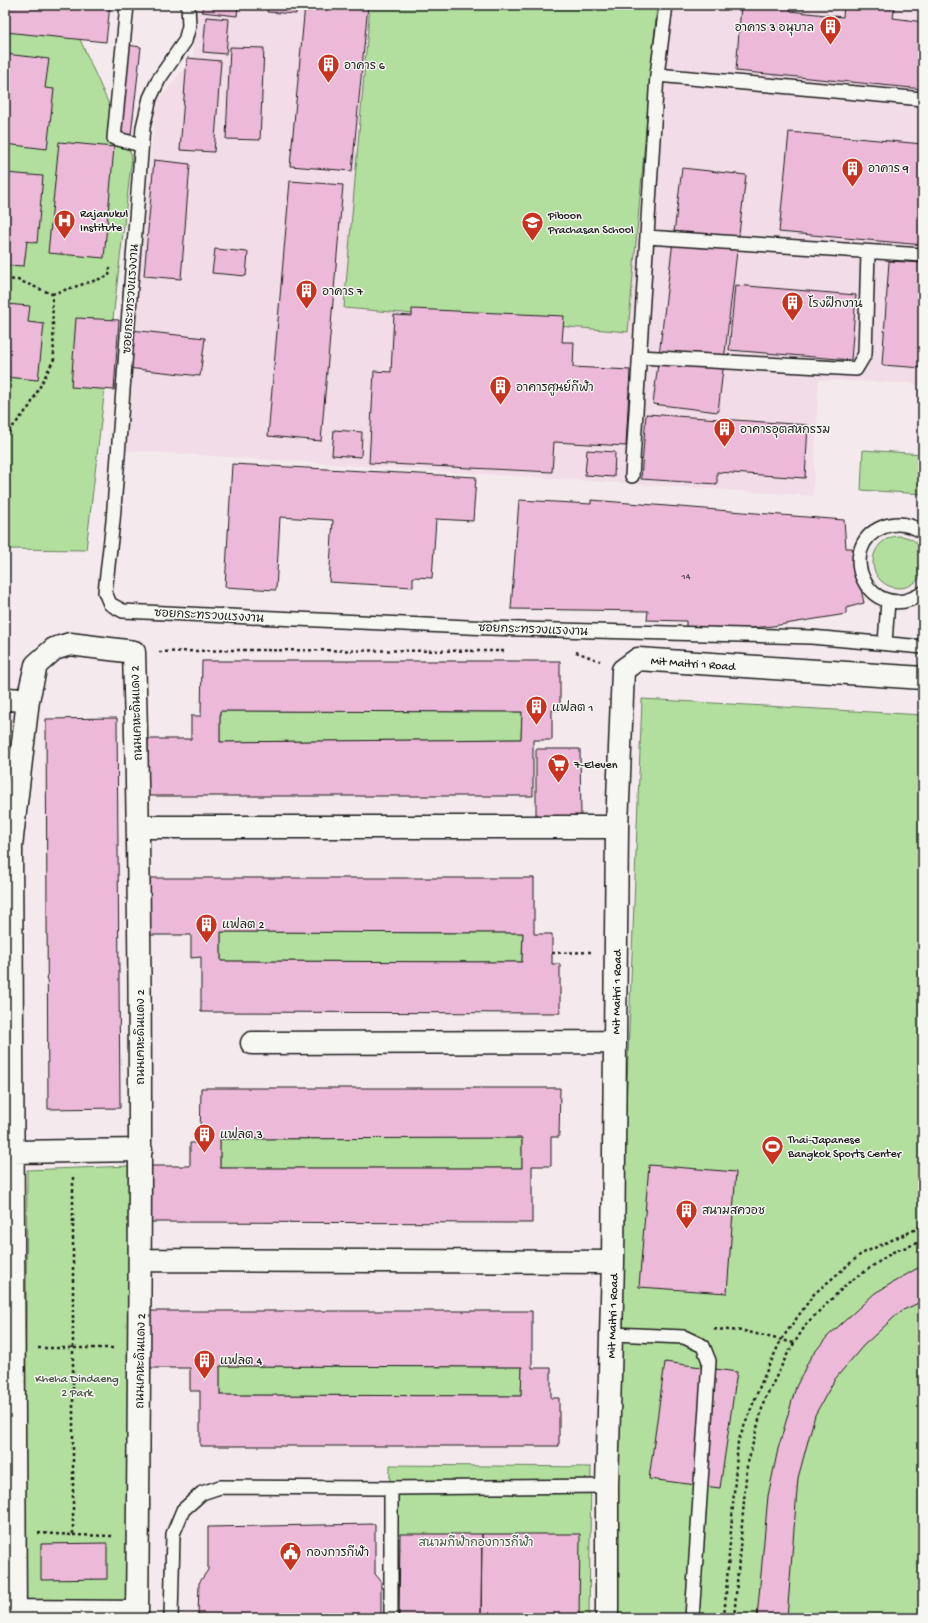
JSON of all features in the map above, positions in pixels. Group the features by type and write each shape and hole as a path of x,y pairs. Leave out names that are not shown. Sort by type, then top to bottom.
{"street":[{"name":"ถนนเคหะดินแดง 2","path":"15,1615 10,1533 14,1348 10,1253 13,1152 8,968 11,846 28,700 36,665 54,649 70,644 134,652 139,827 141,1150 137,1615"},
{"name":"Mit Maitri 1 Road","path":"606,1618 614,1262 617,828 623,670 638,659 923,678"},
{"path":"5,699 28,700"},
{"path":"139,827 617,828"},
{"path":"252,1043 615,1042"},
{"path":"13,1152 141,1150"},
{"path":"141,1260 614,1262"},
{"path":"15,1615 137,1615"}],"lane":[{"path":"127,5 114,138 141,145"},
{"name":"ซอยกระทรวงแรงงาน","path":"188,5 189,26 185,41 159,79 150,98 143,127 113,521 105,592 110,604 123,611 130,612 497,628 811,637 923,646"},
{"path":"632,476 658,75 666,5"},
{"path":"658,75 923,99"},
{"path":"647,237 923,256"},
{"path":"640,357 856,369 865,354 868,252"},
{"path":"923,532 914,527 902,524 889,524 877,529 867,538 861,549 859,562 861,575 866,586 876,596 888,601 901,602 913,599 923,593"},
{"path":"885,643 888,601"},
{"path":"612,1334 684,1337 703,1346 709,1361 692,1618"},
{"path":"171,1618 173,1534 183,1510 202,1493 220,1487 391,1488 608,1486"},
{"path":"391,1488 391,1618"}],"path":[{"path":"5,278 18,280 52,294 109,276 111,260"},
{"path":"5,436 30,406 54,359 52,294"},
{"path":"134,652 233,650 511,651"},
{"path":"575,651 623,670"},
{"path":"552,953 616,952"},
{"path":"73,1152 73,1534"},
{"path":"724,1618 738,1442 762,1381 781,1340 814,1294 861,1254 923,1226"},
{"path":"734,1618 747,1466 764,1401 788,1353 808,1323 848,1283 893,1252 923,1241"},
{"path":"14,1348 140,1348"},
{"path":"10,1533 73,1534 138,1538"}],"shaded area":[{"name":"Piboon Prachasan School","path":"193,5 923,5 923,384 819,380 813,496 122,450 156,103 193,57"}],"green space":[{"name":"Rajanukul Institute","path":"5,5 73,24 132,156 86,550 5,549"},
{"path":"370,5 657,5 628,332 344,308"},
{"path":"863,450 923,454 923,494 861,490"},
{"path":"894,536 904,536 918,543 925,557 925,567 918,581 904,588 894,588 884,584 877,577 873,567 873,557 877,547 884,540"},
{"name":"Thai-Japanese Bangkok Sports Center","path":"642,699 923,715 923,1618 606,1618"},
{"path":"220,711 522,712 521,739 220,742"},
{"path":"221,932 523,933 522,962 221,961"},
{"path":"522,1138 522,1168 220,1168 220,1139"},
{"name":"Kheha Dindaeng 2 Park","path":"129,1166 129,1602 24,1600 27,1170"},
{"path":"220,1366 522,1367 521,1396 220,1395"},
{"name":"สนามกีฬากองการกีฬา","path":"390,1465 591,1467 589,1618 388,1618"}],"building":[{"path":"5,5 110,5 106,42 5,32"},
{"path":"203,5 238,5 237,16 202,12"},
{"path":"268,5 296,5 296,14 267,12"},
{"name":"อาคาร 6","path":"305,5 368,5 352,171 290,166"},
{"name":"อาคาร 3 อนุบาล","path":"741,5 791,5 790,11 843,17 844,5 895,5 893,18 923,22 923,89 736,71"},
{"path":"206,17 229,19 226,54 203,52"},
{"path":"127,45 141,47 131,135 117,134"},
{"path":"230,47 264,48 260,140 226,139"},
{"path":"5,54 49,59 45,88 54,89 47,149 5,144"},
{"path":"187,58 221,61 214,152 180,150"},
{"name":"อาคาร 9","path":"789,132 923,144 923,245 779,232"},
{"path":"59,142 114,147 104,258 48,253"},
{"path":"154,160 190,164 181,279 144,276"},
{"path":"682,168 746,175 718,412 653,404"},
{"path":"5,173 43,176 37,243 27,241 24,266 5,265"},
{"name":"อาคาร 7","path":"290,181 343,185 321,441 268,436"},
{"path":"215,249 248,252 246,276 212,273"},
{"path":"889,261 923,263 923,368 882,365"},
{"name":"โรงฝึกงาน","path":"735,285 856,295 851,360 729,350"},
{"path":"5,304 30,306 28,322 44,324 38,380 5,377"},
{"name":"อาคารศูนย์กีฬา","path":"412,309 564,316 562,342 574,342 573,367 630,370 626,446 554,442 552,472 369,463 374,371 391,372 394,315 412,316"},
{"path":"76,318 119,320 114,390 71,387"},
{"path":"131,330 205,338 200,376 127,368"},
{"name":"อาคารอุตสหกรรม","path":"646,414 808,425 805,478 717,472 717,484 641,479"},
{"path":"334,430 362,432 361,457 332,455"},
{"path":"587,450 615,452 614,477 585,475"},
{"path":"232,464 476,477 473,521 436,519 432,578 413,577 413,587 329,582 333,520 280,517 276,590 225,587"},
{"path":"519,500 591,504 591,500 844,520 846,548 852,548 864,603 846,608 846,614 773,626 739,629 686,630 686,621 647,620 648,611 511,609"},
{"name":"แฟลต 1","path":"202,661 560,661 560,710 552,710 552,740 533,740 533,796 148,796 148,739 191,739 191,716 201,716","holes":["220,711 522,712 521,739 220,742"]},
{"path":"117,718 120,1108 48,1109 46,719"},
{"name":"7-Eleven","path":"536,749 580,749 581,819 536,819"},
{"name":"แฟลต 2","path":"149,878 534,878 534,934 552,934 552,964 560,964 560,1013 201,1012 201,957 191,958 191,935 149,935","holes":["221,932 523,933 522,962 221,961"]},
{"name":"แฟลต 3","path":"201,1088 560,1088 559,1137 551,1137 551,1166 532,1166 532,1223 147,1222 147,1166 190,1166 190,1143 200,1143","holes":["522,1138 522,1168 220,1168 220,1139"]},
{"name":"สนามสควอช","path":"649,1165 736,1172 727,1293 639,1287"},
{"path":"923,1267 923,1301 901,1311 863,1346 835,1379 815,1415 798,1478 787,1618 757,1618 768,1496 778,1449 796,1387 810,1358 827,1337 875,1293 916,1269"},
{"name":"แฟลต 4","path":"148,1311 532,1311 532,1368 551,1368 551,1398 559,1398 559,1446 200,1446 200,1391 190,1391 190,1368 148,1368","holes":["220,1366 522,1367 521,1396 220,1395"]},
{"path":"665,1362 737,1372 720,1488 649,1479"},
{"name":"กองการกีฬา","path":"375,1524 375,1574 381,1581 381,1618 198,1618 199,1583 208,1570 208,1527"},
{"path":"400,1534 482,1534 481,1618 399,1618"},
{"path":"482,1534 580,1534 579,1618 481,1618"},
{"path":"107,1543 107,1579 41,1580 41,1544"}],"place":[{"name":"อาคาร 3 อนุบาล","path":"830,46"},
{"name":"อาคาร 6","path":"329,84"},
{"name":"อาคาร 9","path":"853,188"},
{"name":"Rajanukul Institute","path":"64,240"},
{"name":"Piboon Prachasan School","path":"533,242"},
{"name":"อาคาร 7","path":"306,310"},
{"name":"โรงฝึกงาน","path":"793,322"},
{"name":"อาคารศูนย์กีฬา","path":"500,406"},
{"name":"อาคารอุตสหกรรม","path":"725,448"},
{"name":"แฟลต 1","path":"537,726"},
{"name":"7-Eleven","path":"558,784"},
{"name":"แฟลต 2","path":"206,944"},
{"name":"แฟลต 3","path":"205,1154"},
{"name":"Thai-Japanese Bangkok Sports Center","path":"773,1166"},
{"name":"สนามสควอช","path":"687,1230"},
{"name":"แฟลต 4","path":"205,1380"},
{"name":"กองการกีฬา","path":"291,1572"}]}
